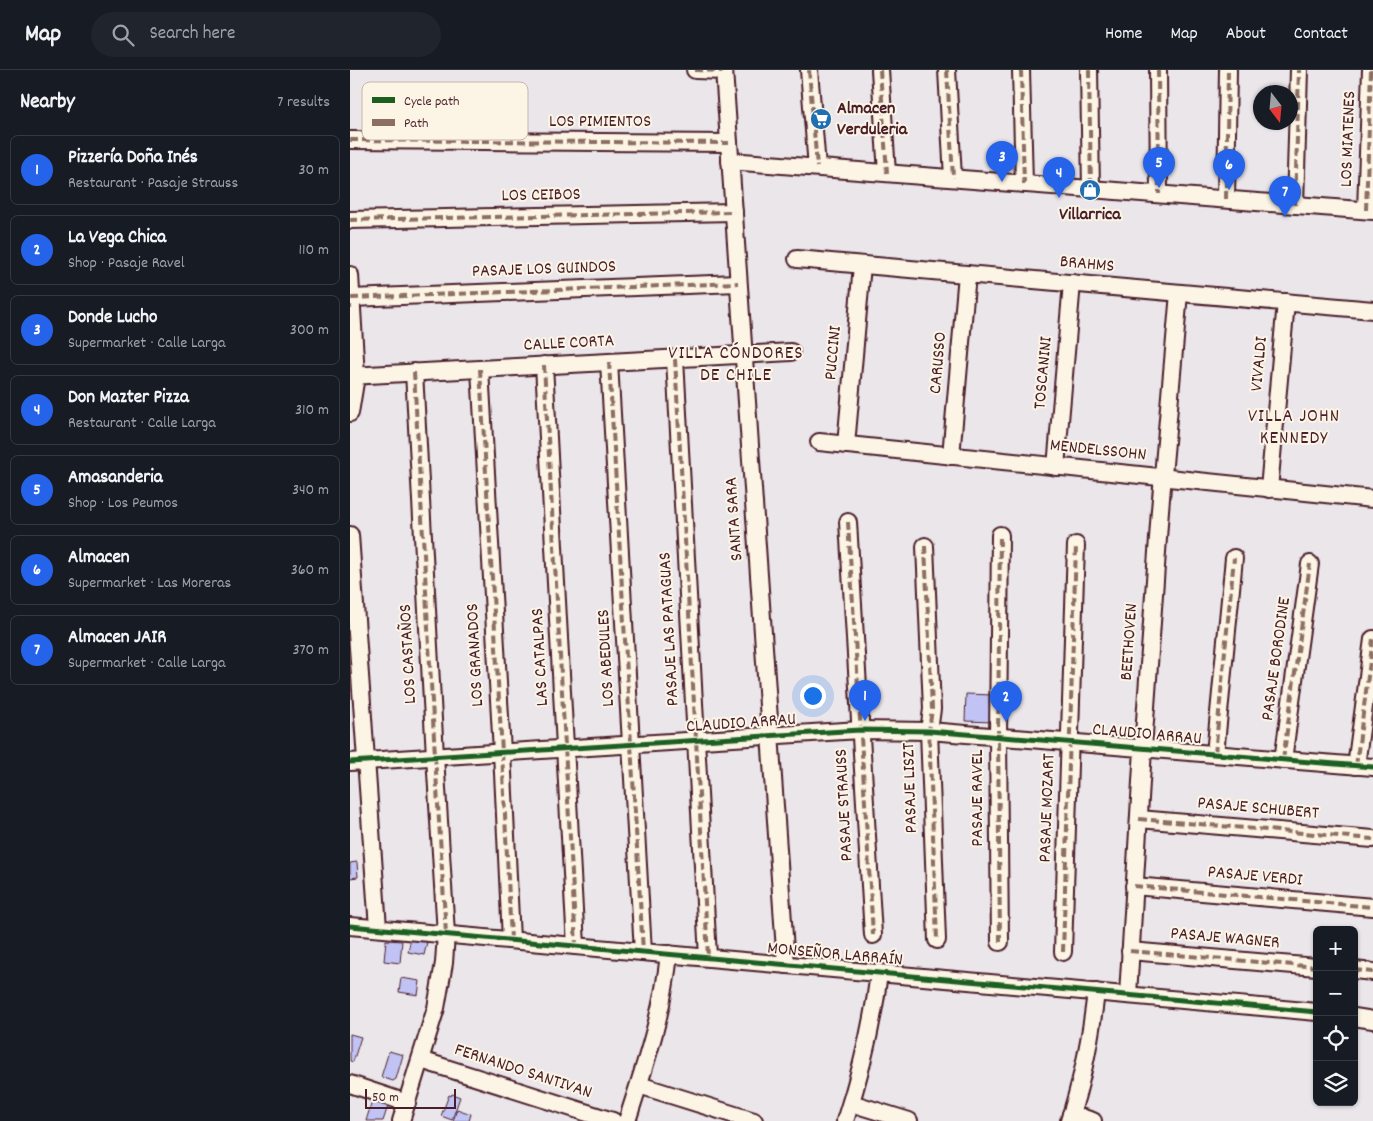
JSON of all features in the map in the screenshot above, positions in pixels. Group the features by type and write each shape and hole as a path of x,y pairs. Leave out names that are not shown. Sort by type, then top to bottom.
{"street":[{"path":"695,70 724,70"},
{"name":"SANTA SARA","path":"724,70 786,964"},
{"path":"809,70 817,167"},
{"path":"880,70 887,173"},
{"path":"947,70 953,178"},
{"path":"1020,70 1024,184"},
{"path":"1090,70 1091,189"},
{"path":"1158,70 1158,194"},
{"path":"1226,199 1228,70"},
{"path":"1295,205 1300,70"},
{"name":"LOS MIATENES","path":"1369,210 1371,70"},
{"name":"LOS PIMIENTOS","path":"350,140 729,143"},
{"path":"730,161 1369,210"},
{"name":"LOS CEIBOS","path":"350,220 734,212"},
{"name":"BRAHMS","path":"797,259 1373,310"},
{"name":"PUCCINI","path":"846,445 862,265"},
{"name":"CARUSSO","path":"951,456 967,274"},
{"path":"350,275 353,376 350,413"},
{"name":"PASAJE LOS GUINDOS","path":"351,304 738,283"},
{"name":"TOSCANINI","path":"1056,467 1072,284"},
{"name":"BEETHOVEN","path":"1128,995 1162,478 1179,293"},
{"name":"VIVALDI","path":"1269,488 1286,302"},
{"name":"CALLE CORTA","path":"353,376 791,352"},
{"name":"PASAJE LAS PATAGUAS","path":"674,359 708,957"},
{"name":"LOS ABEDULES","path":"609,362 643,952"},
{"name":"LAS CATALPAS","path":"544,365 576,946"},
{"name":"LOS GRANADOS","path":"480,369 511,940"},
{"name":"LOS CASTAÑOS","path":"401,1121 432,1027 441,988 446,934 414,372"},
{"name":"MENDELSSOHN","path":"819,442 1373,499"},
{"name":"PASAJE STRAUSS","path":"848,522 873,935"},
{"path":"350,535 358,761 378,928"},
{"name":"PASAJE RAVEL","path":"1000,535 998,737 1000,942"},
{"name":"PASAJE MOZART","path":"1063,952 1076,545"},
{"name":"PASAJE LISZT","path":"926,546 932,708 929,732 937,940"},
{"path":"1215,754 1234,558"},
{"name":"PASAJE BORODINE","path":"1283,760 1310,564"},
{"path":"1356,766 1373,639"},
{"name":"CLAUDIO ARRAU","path":"358,761 860,730 929,732 1373,767"},
{"name":"PASAJE SCHUBERT","path":"1139,818 1373,840"},
{"name":"PASAJE VERDI","path":"1134,886 1373,907"},
{"name":"MONSEÑOR LARRAÍN","path":"350,926 1313,1012"},
{"name":"PASAJE WAGNER","path":"1130,950 1313,967"},
{"path":"627,1121 658,1019 666,978 668,954"},
{"path":"1358,970 1373,972"},
{"path":"845,1121 868,1041 877,996 879,973"},
{"path":"1093,1121 1070,1118 1088,1052 1096,992"},
{"path":"1358,1018 1373,1020"},
{"name":"FERNANDO SANTIVAN","path":"421,1060 613,1121"},
{"path":"350,1084 407,1103"},
{"path":"639,1085 754,1121"},
{"path":"851,1103 909,1121"}],"building":[{"path":"966,694 993,695 992,722 965,721"},
{"path":"357,862 358,877 350,878 350,863"},
{"path":"411,938 427,942 424,955 408,952"},
{"path":"386,940 402,941 400,963 384,961"},
{"path":"401,978 420,981 418,995 399,992"},
{"path":"350,1034 361,1037 353,1062 350,1061"},
{"path":"389,1051 403,1055 396,1079 393,1081 381,1077"},
{"path":"452,1094 460,1097 452,1120 441,1116 449,1095 451,1096"},
{"path":"372,1101 388,1106 383,1121 366,1121"},
{"path":"457,1109 471,1114 469,1121 453,1121"}],"marked path":[{"path":"695,70 724,71"},
{"path":"809,70 817,167"},
{"path":"880,70 887,173"},
{"path":"947,70 953,178"},
{"path":"1021,70 1024,184"},
{"path":"1089,70 1091,189"},
{"path":"1158,70 1159,194"},
{"path":"1226,199 1228,70"},
{"path":"1295,205 1299,70"},
{"path":"1366,210 1371,70"},
{"path":"350,140 729,143"},
{"path":"350,220 734,212"},
{"path":"351,298 738,283"},
{"path":"675,359 708,957"},
{"path":"609,362 643,952"},
{"path":"544,365 576,946"},
{"path":"480,369 511,940"},
{"path":"414,372 446,934"},
{"path":"848,522 873,935"},
{"path":"1000,535 998,737 1000,942"},
{"path":"1063,952 1076,545"},
{"path":"925,546 932,709 929,731 937,940"},
{"path":"1215,754 1234,558"},
{"path":"1283,760 1310,564"},
{"path":"1356,766 1373,639"},
{"path":"1139,819 1373,839"},
{"path":"1134,886 1373,907"},
{"path":"1130,951 1313,967"},
{"path":"1358,970 1373,972"}],"cycle path":[{"path":"350,762 860,730 929,731 1373,767"},
{"path":"350,926 1313,1012"}],"place":[{"name":"Almacen Verduleria","path":"821,119"},
{"name":"Donde Lucho","path":"1002,182"},
{"name":"Amasanderia","path":"1159,188"},
{"name":"Villarrica","path":"1090,190"},
{"name":"Almacen","path":"1229,190"},
{"name":"Don Mazter Pizza","path":"1059,198"},
{"name":"Almacen JAIR","path":"1285,217"},
{"name":"Pizzería Doña Inés","path":"865,721"},
{"name":"La Vega Chica","path":"1006,722"}],"district":[{"name":"VILLA CÓNDORES DE CHILE","path":"736,365"},
{"name":"VILLA JOHN KENNEDY","path":"1294,428"}]}
